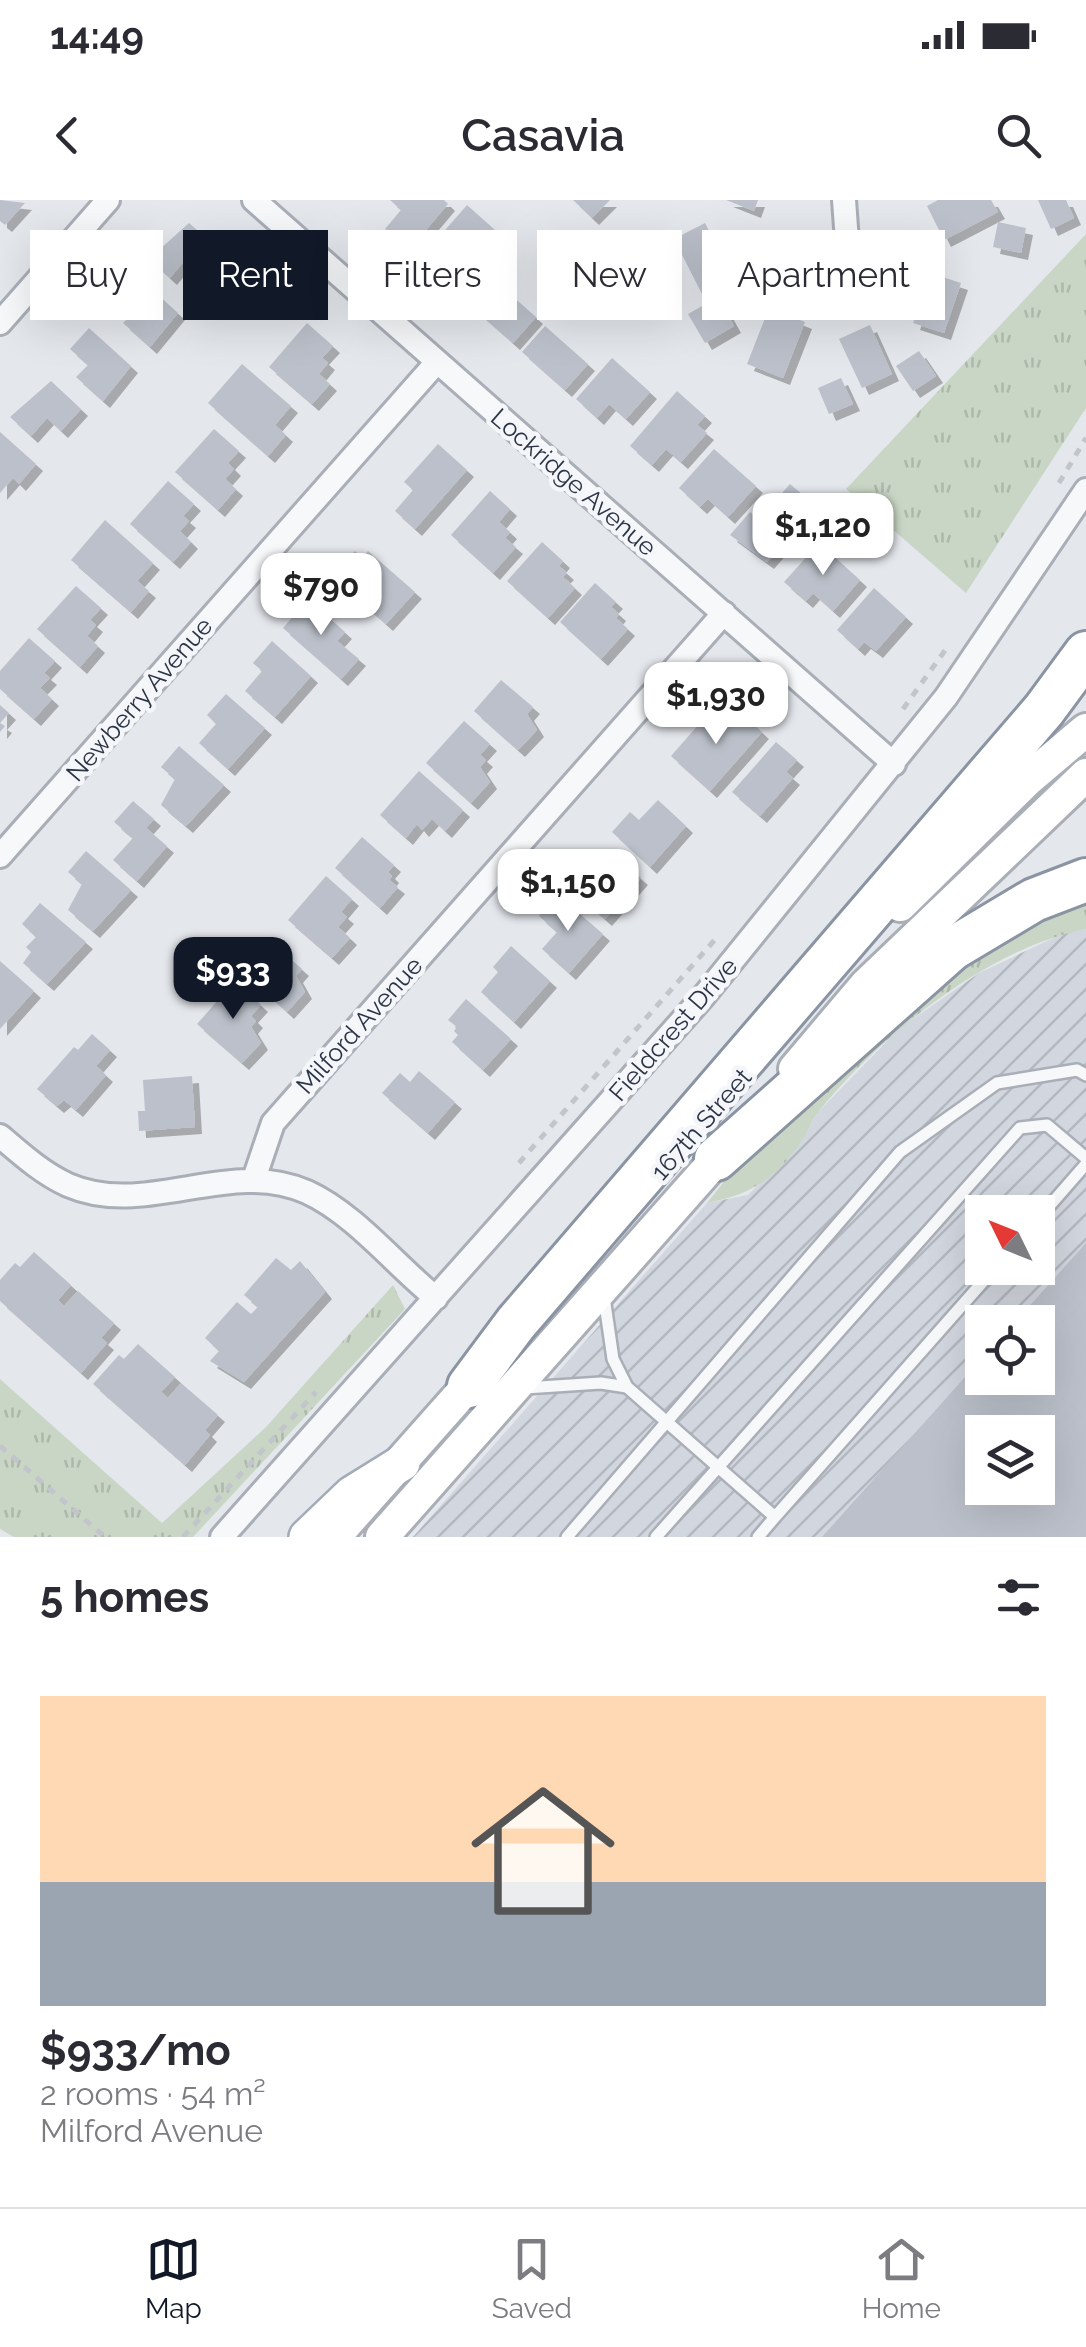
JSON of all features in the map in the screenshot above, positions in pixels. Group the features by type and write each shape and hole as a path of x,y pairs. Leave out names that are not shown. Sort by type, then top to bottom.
{"highway":[{"path":"468,1386 516,1323 1044,710 1086,653"},
{"path":"716,1160 952,949 1034,900 1086,880"}],"main road":[{"name":"167th Street","path":"334,1537 842,962 1028,780 1086,730"},
{"name":"167th Street","path":"382,1537 866,985 1086,775"},
{"path":"307,1537 352,1494 402,1463"}],"street":[{"path":"0,323 108,200"},
{"name":"Lockridge Avenue","path":"254,200 894,764"},
{"path":"844,200 846,230"},
{"name":"Newberry Avenue","path":"0,856 437,362"},
{"name":"Fieldcrest Drive","path":"222,1537 703,997 894,764 1004,618 1086,490"},
{"name":"Milford Avenue","path":"254,1179 272,1123 724,613"},
{"path":"0,1136 52,1176 108,1196 157,1194 254,1179 307,1192 335,1210 436,1298"}],"lane":[{"path":"567,1537 900,1152 997,1084 1077,1070 1086,1075"},
{"path":"656,1537 1020,1128 1046,1125 1086,1161 1055,1198"},
{"path":"758,1537 980,1285"},
{"path":"602,1288 612,1360 627,1387 775,1517"},
{"path":"511,1390 601,1383 627,1387"}],"path":[{"path":"1058,486 1086,438"},
{"path":"876,746 951,643"},
{"path":"506,1178 720,934"},
{"path":"183,1537 319,1388"},
{"path":"0,1446 105,1537"}],"shaded area":[{"path":"1086,929 1086,1537 413,1537 707,1203 748,1195 799,1145 818,1112 900,1028 979,973 1064,933"}],"green space":[{"path":"1086,234 1086,408 966,593 846,489"},
{"path":"1086,900 1086,929 1012,955 939,999 844,1082 816,1115 800,1144 770,1177 736,1195 707,1203 746,1154 995,935"},
{"path":"393,1285 405,1309 193,1537 14,1537 0,1529 0,1379 162,1523 266,1427"}],"building":[{"path":"0,200 25,203 5,225 0,221"},
{"path":"390,200 444,200 448,204 426,230 386,230 401,210"},
{"path":"573,200 610,200 592,218"},
{"path":"726,200 758,200 754,211"},
{"path":"938,200 991,200 998,212 945,239 945,230 939,230 927,206"},
{"path":"1038,200 1066,200 1074,218 1051,229"},
{"path":"467,205 495,230 445,230"},
{"path":"998,222 1026,228 1021,253 993,247"},
{"path":"189,223 197,230 183,230 183,262 170,278 163,272 163,246"},
{"path":"705,223 708,230 702,230 702,294 682,255 682,235"},
{"path":"945,278 961,283 944,333 913,323 945,320"},
{"path":"163,299 178,313 150,347 123,323 163,320"},
{"path":"517,300 536,317 513,343 487,320 517,320"},
{"path":"702,306 702,320 731,320 734,326 705,343 688,314"},
{"path":"764,320 805,322 783,378 747,364"},
{"path":"307,323 333,346 322,358 328,363 319,374 330,384 312,404 269,367"},
{"path":"870,325 892,374 862,388 839,339"},
{"path":"545,326 588,364 565,390 522,352"},
{"path":"89,328 131,366 103,401 76,377 88,365 70,349"},
{"path":"919,351 936,376 913,391 896,366"},
{"path":"612,358 650,392 626,419 609,404 597,418 576,399"},
{"path":"242,364 291,406 275,425 286,435 268,456 208,403"},
{"path":"841,378 853,404 829,414 818,388"},
{"path":"51,381 81,409 61,431 47,418 31,436 10,417"},
{"path":"677,391 705,416 697,425 707,433 681,462 666,449 652,465 630,446"},
{"path":"214,429 239,451 228,463 234,469 225,479 236,489 218,510 175,472"},
{"path":"0,432 36,464 19,484 13,478 0,493"},
{"path":"438,444 467,470 415,529 395,511 413,490 404,482"},
{"path":"714,449 756,486 728,517 708,499 700,507 679,488"},
{"path":"168,481 194,504 183,516 189,521 180,531 191,542 173,562 130,524"},
{"path":"790,484 816,506 767,562 730,535 750,512 759,519"},
{"path":"490,491 510,509 499,522 510,532 505,538 516,547 493,573 451,535"},
{"path":"105,520 153,563 137,581 149,591 131,612 71,560"},
{"path":"542,542 563,561 559,566 567,573 563,577 575,588 548,618 507,581"},
{"path":"819,543 860,580 833,611 813,593 806,601 784,582"},
{"path":"355,551 362,558 368,551 415,592 386,624 350,592 357,583 339,568"},
{"path":"595,583 616,602 611,607 628,629 601,659 560,622"},
{"path":"76,586 101,608 90,620 96,625 87,636 98,646 80,667 37,629"},
{"path":"874,588 906,617 876,651 864,642 858,649 837,630"},
{"path":"308,599 345,632 337,641 359,659 341,679 283,628"},
{"path":"29,638 55,661 44,673 50,678 40,688 52,699 34,719 0,689 0,671"},
{"path":"272,641 311,676 275,717 245,691 262,671 253,663"},
{"path":"501,680 533,707 527,714 537,730 518,750 474,711"},
{"path":"226,694 265,728 228,769 199,743 216,724 207,715"},
{"path":"0,705 9,713 0,723"},
{"path":"714,707 731,722 740,712 762,732 710,791 671,756"},
{"path":"464,721 490,744 480,755 486,760 480,767 490,782 471,803 426,763"},
{"path":"776,742 797,760 786,772 793,778 760,816 732,792"},
{"path":"179,746 224,785 186,826 161,805 175,779 161,767"},
{"path":"419,771 463,810 445,831 432,819 422,830 417,824 406,838 380,815"},
{"path":"658,800 686,826 650,867 612,832 630,812 639,820"},
{"path":"133,801 154,819 146,828 167,846 137,881 113,860 133,838 114,822"},
{"path":"362,837 394,865 388,872 392,876 389,880 398,887 380,908 335,868"},
{"path":"86,851 131,890 93,931 68,910 82,884 68,872"},
{"path":"612,853 641,878 605,919 566,885 584,865 594,873"},
{"path":"326,876 352,899 341,912 347,917 338,927 350,938 332,958 288,920"},
{"path":"558,895 603,934 569,973 542,949 557,932 539,916"},
{"path":"40,903 86,942 47,984 23,963 31,952 26,947 36,937 22,924"},
{"path":"270,941 302,969 296,976 305,992 287,1012 243,972"},
{"path":"511,946 550,981 514,1022 481,992 498,972 493,967"},
{"path":"0,961 34,991 0,1029"},
{"path":"235,981 261,1005 251,1016 256,1021 251,1027 261,1043 242,1063 197,1024"},
{"path":"466,999 511,1039 483,1070 452,1042 458,1035 454,1031 457,1027 448,1020"},
{"path":"92,1034 110,1050 96,1066 106,1075 76,1110 64,1100 57,1106 37,1089 74,1047 78,1050"},
{"path":"419,1071 455,1102 428,1133 382,1093 400,1073 410,1082"},
{"path":"192,1076 195,1127 139,1131 138,1111 145,1111 143,1080"},
{"path":"1086,1243 1086,1537 822,1537 965,1377 965,1395 1055,1395 1055,1305 1030,1305 1048,1285 1055,1285 1055,1277"},
{"path":"34,1252 71,1285 58,1300 64,1306 78,1291 114,1323 101,1338 107,1343 81,1373 0,1301 0,1280 15,1263 20,1267"},
{"path":"276,1258 291,1270 300,1261 325,1292 244,1382 210,1361 219,1351 205,1338 237,1302 251,1314 258,1307 244,1295"},
{"path":"138,1344 175,1377 161,1392 168,1398 181,1383 218,1415 205,1430 210,1435 185,1465 93,1384 119,1355 124,1359"}]}
